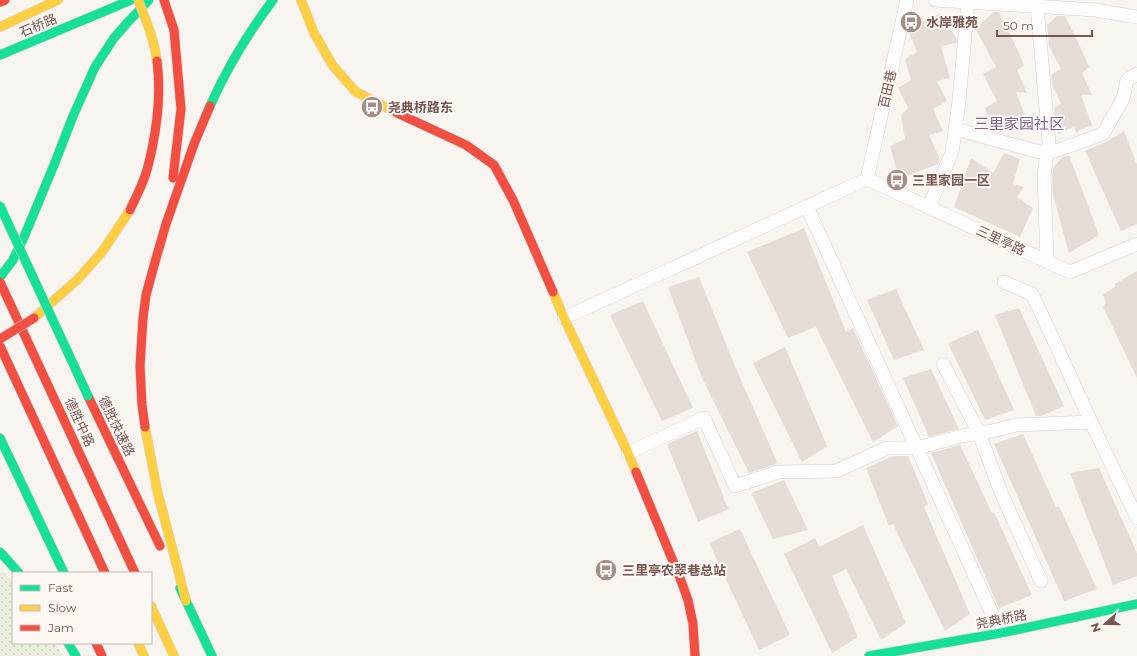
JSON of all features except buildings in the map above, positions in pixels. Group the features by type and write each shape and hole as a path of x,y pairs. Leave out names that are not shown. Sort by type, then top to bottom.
{"main road":[{"path":"0,2 5,0"},
{"path":"0,27 58,0"},
{"name":"石桥路","path":"0,55 131,0"},
{"path":"0,339 34,318 78,279 102,252 116,232 130,210 144,181 155,137 160,96 158,66 154,40 138,0"},
{"path":"0,277 12,261 36,209 81,96 96,67 114,39 129,20 149,0"},
{"path":"164,0 174,30 181,109 175,167 167,220"},
{"path":"186,601 164,524 145,433 140,374 142,329 148,289 157,253 167,220 197,136 212,100 247,36 273,0"},
{"path":"301,0 314,33 333,66 356,92 466,145 494,165 513,200 564,318 628,453 688,600 693,624 695,656"},
{"name":"德胜快速路","path":"0,206 88,396 212,656"},
{"name":"德胜中路","path":"0,282 136,572"},
{"path":"0,346 105,572"},
{"path":"0,438 64,572"},
{"path":"0,552 18,572"},
{"name":"尧典桥路","path":"869,656 1001,633 1137,604"},
{"path":"152,608 174,656"},
{"path":"69,644 76,656"},
{"path":"96,644 102,656"},
{"path":"138,644 144,656"}],"street":[{"name":"百田巷","path":"867,179 907,0"},
{"path":"935,0 1096,10 1137,17"},
{"path":"929,207 952,152 959,101 968,2"},
{"path":"1037,6 1049,143 1044,175 1047,261"},
{"path":"955,129 1047,154 1103,134 1123,99 1127,80 1137,74"},
{"path":"564,318 867,179"},
{"name":"三里亭路","path":"867,179 1070,272 1137,244"},
{"path":"807,207 1001,633"},
{"path":"1004,282 1032,294 1137,518"},
{"path":"944,364 979,433 1002,495 1041,581"},
{"path":"628,453 704,418 735,486 778,472 836,471 887,448 917,448 962,436 1016,425 1091,422"}],"green space":[{"path":"4,572 12,581 12,644 56,644 63,656 0,656 0,573"}],"traffic: fast":[{"path":"0,55 131,0"},
{"path":"0,277 13,260 24,237 73,116 95,67 114,38 149,0"},
{"path":"210,106 238,51 273,0"},
{"path":"0,206 88,396"},
{"path":"0,438 64,572"},
{"path":"0,552 18,572"},
{"path":"180,588 212,656"},
{"path":"869,656 1001,633 1137,604"},
{"path":"69,644 76,656"}],"traffic: slow":[{"path":"0,27 58,0"},
{"path":"138,0 152,37 157,61"},
{"path":"301,0 314,33 333,66 356,92 397,113"},
{"path":"34,318 78,279 102,252 130,210"},
{"path":"553,292 636,472"},
{"path":"145,427 157,490 186,601"},
{"path":"152,608 174,656"},
{"path":"138,644 144,656"}],"traffic: jam":[{"path":"0,2 5,0"},
{"path":"164,0 174,30 181,109 173,178"},
{"path":"130,210 146,173 154,138 159,94 157,61"},
{"path":"145,427 140,366 146,295 166,224 194,144 210,106"},
{"path":"397,113 466,145 494,165 513,200 553,292"},
{"path":"0,282 135,572"},
{"path":"0,339 34,318"},
{"path":"0,346 105,572"},
{"path":"88,396 160,546"},
{"path":"636,472 688,600 693,624 695,656"},
{"path":"96,644 102,656"}],"place":[{"name":"水岸雅苑","path":"911,22"},
{"name":"尧典桥路东","path":"372,107"},
{"name":"三里家园一区","path":"897,180"},
{"name":"三里亭农翠巷总站","path":"606,570"}],"district":[{"name":"三里家园社区","path":"1019,124"}]}
